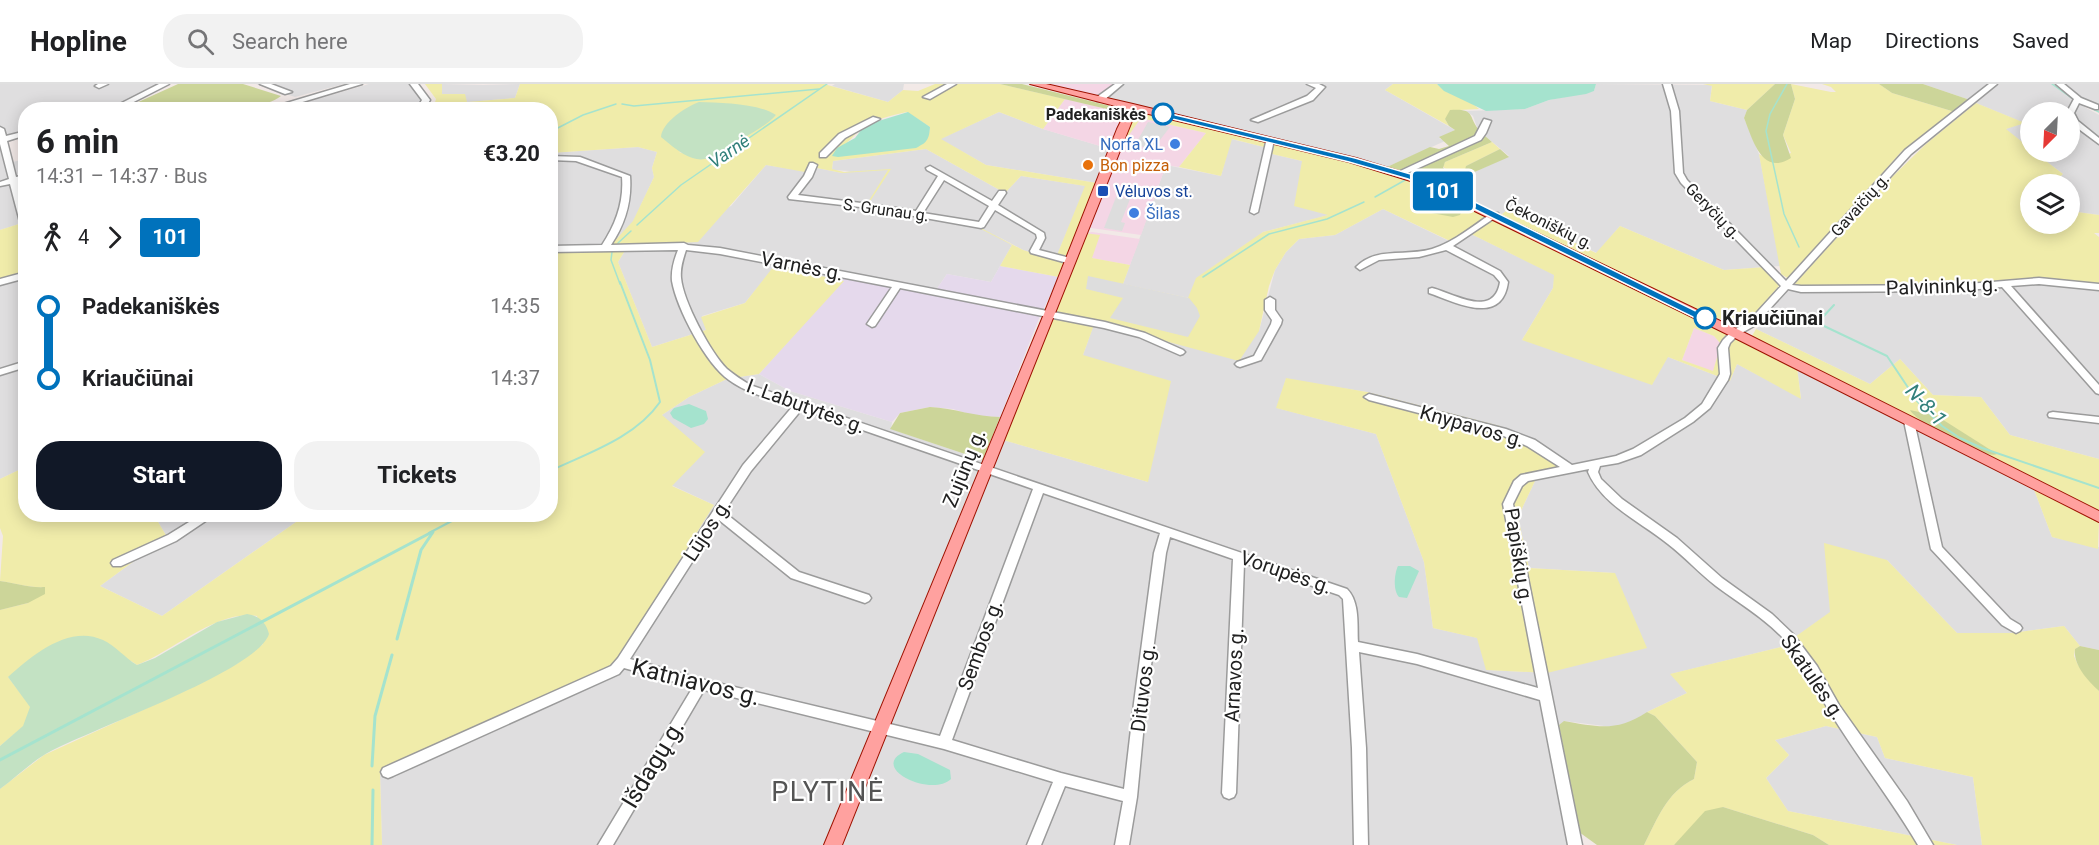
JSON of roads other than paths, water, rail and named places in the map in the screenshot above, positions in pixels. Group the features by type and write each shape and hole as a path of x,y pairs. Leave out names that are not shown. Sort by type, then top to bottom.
{"main road":[{"name":"Čekoniškių g.","path":"1035,84 1400,173 1495,215 1735,333 2099,517"},
{"name":"Zujūnų g.","path":"833,845 1050,314 1122,129 1133,107"}],"street":[{"path":"128,102 165,84"},
{"path":"264,84 288,92"},
{"path":"301,102 358,84"},
{"path":"299,102 367,84"},
{"path":"414,84 425,102"},
{"path":"927,97 952,84"},
{"path":"1101,99 1119,84"},
{"path":"1255,120 1310,98 1322,87 1311,84"},
{"name":"Geryčių g.","path":"1667,84 1675,111 1679,173 1684,181 1786,286"},
{"name":"Gavaičių g.","path":"1735,333 1751,324 1908,152 1993,84"},
{"path":"2060,84 2076,95 2079,100 2095,107"},
{"path":"2079,100 2071,110 2071,115 2099,142"},
{"path":"823,155 842,136 876,120"},
{"path":"1400,173 1478,138 1486,121"},
{"path":"0,129 4,139 3,150 18,200"},
{"path":"4,139 18,135"},
{"path":"1254,212 1270,140"},
{"path":"558,158 577,159 626,176 628,190 618,226 605,247"},
{"name":"S. Grunau g.","path":"813,165 808,177 792,197 981,225 1002,194"},
{"path":"930,168 1040,233 1041,238 1034,251 1071,261"},
{"path":"918,214 944,176"},
{"path":"0,184 18,179"},
{"path":"1360,267 1380,255 1428,254 1446,246 1495,215"},
{"name":"Varnės g.","path":"558,249 684,246 1050,314"},
{"name":"I. Labutytės g.","path":"684,246 677,266 678,284 708,349 729,376 747,387 987,469"},
{"path":"1432,291 1481,306 1495,302 1503,289 1504,282 1497,273 1446,246"},
{"path":"0,282 18,277"},
{"name":"Palvininkų g.","path":"1786,286 1801,289 1924,289 2053,282 2099,287"},
{"path":"2003,284 2099,391"},
{"path":"872,324 898,285"},
{"path":"1240,364 1258,358 1276,324 1277,320 1270,310 1270,300"},
{"path":"1050,314 1131,332 1180,352"},
{"name":"Papiškių g.","path":"1575,845 1508,504 1518,484 1526,478 1569,468 1595,465 1637,452 1689,420 1706,406 1723,380 1725,374 1723,348 1735,333"},
{"path":"0,372 18,366"},
{"name":"Knypavos g.","path":"1369,398 1502,431 1531,443 1569,468"},
{"name":"Lūjos g.","path":"622,662 758,453 800,405"},
{"path":"2053,416 2099,420"},
{"path":"1909,421 1937,549 2006,622 2016,628"},
{"name":"Skatulės g.","path":"1595,465 1593,472 1597,481 1618,502 1673,541 1718,580 1768,617 1789,637 1813,670 1835,709 1902,805 1926,845"},
{"name":"Vorupės g.","path":"987,469 1342,592 1348,597 1359,748 1361,845"},
{"name":"Sembos g.","path":"944,743 1039,488"},
{"path":"718,513 795,575 866,598"},
{"path":"117,563 172,538 199,522"},
{"name":"Dituvos g.","path":"1122,845 1160,553 1166,532"},
{"name":"Arnavos g.","path":"1229,793 1239,556"},
{"path":"1352,646 1417,659 1546,696"},
{"name":"Katniavos g.","path":"388,772 606,675 622,662 881,729"},
{"name":"Išdagų g.","path":"605,845 701,684"},
{"path":"881,729 944,743 1061,779 1130,796"},
{"path":"1034,845 1061,779"}],"waterway":[{"name":"Varnė","path":"637,225 681,185 827,84"},
{"name":"N-8-1","path":"1787,84 1770,114 1766,131 1784,214 1799,247"},
{"path":"2052,84 2073,99"},
{"path":"622,104 634,106 819,89"},
{"path":"2081,103 2099,112"},
{"path":"558,128 583,115 616,104"},
{"path":"1375,197 1407,179"},
{"path":"1203,277 1269,234 1327,219 1364,202"},
{"path":"618,243 631,231"},
{"path":"612,252 611,260 620,284"},
{"path":"558,467 624,435 650,415 660,402 650,360 620,282"},
{"name":"N-8-1","path":"1834,305 1821,319 1824,326 1887,356 1917,401 1942,426 1960,438 1982,448 2099,488"},
{"path":"429,533 450,522"},
{"path":"0,760 432,532"},
{"path":"397,639 421,550 433,532"},
{"path":"372,766 375,716 392,655"},
{"path":"372,845 373,790"}],"place":[{"name":"Padekaniškės","path":"1163,114"},
{"name":"Norfa XL","path":"1175,144"},
{"name":"Bon pizza","path":"1088,165"},
{"name":"Vėluvos st.","path":"1103,191"},
{"name":"Šilas","path":"1134,213"},
{"name":"Kriaučiūnai","path":"1705,318"}],"district":[{"name":"PLYTINĖ","path":"828,792"}]}
